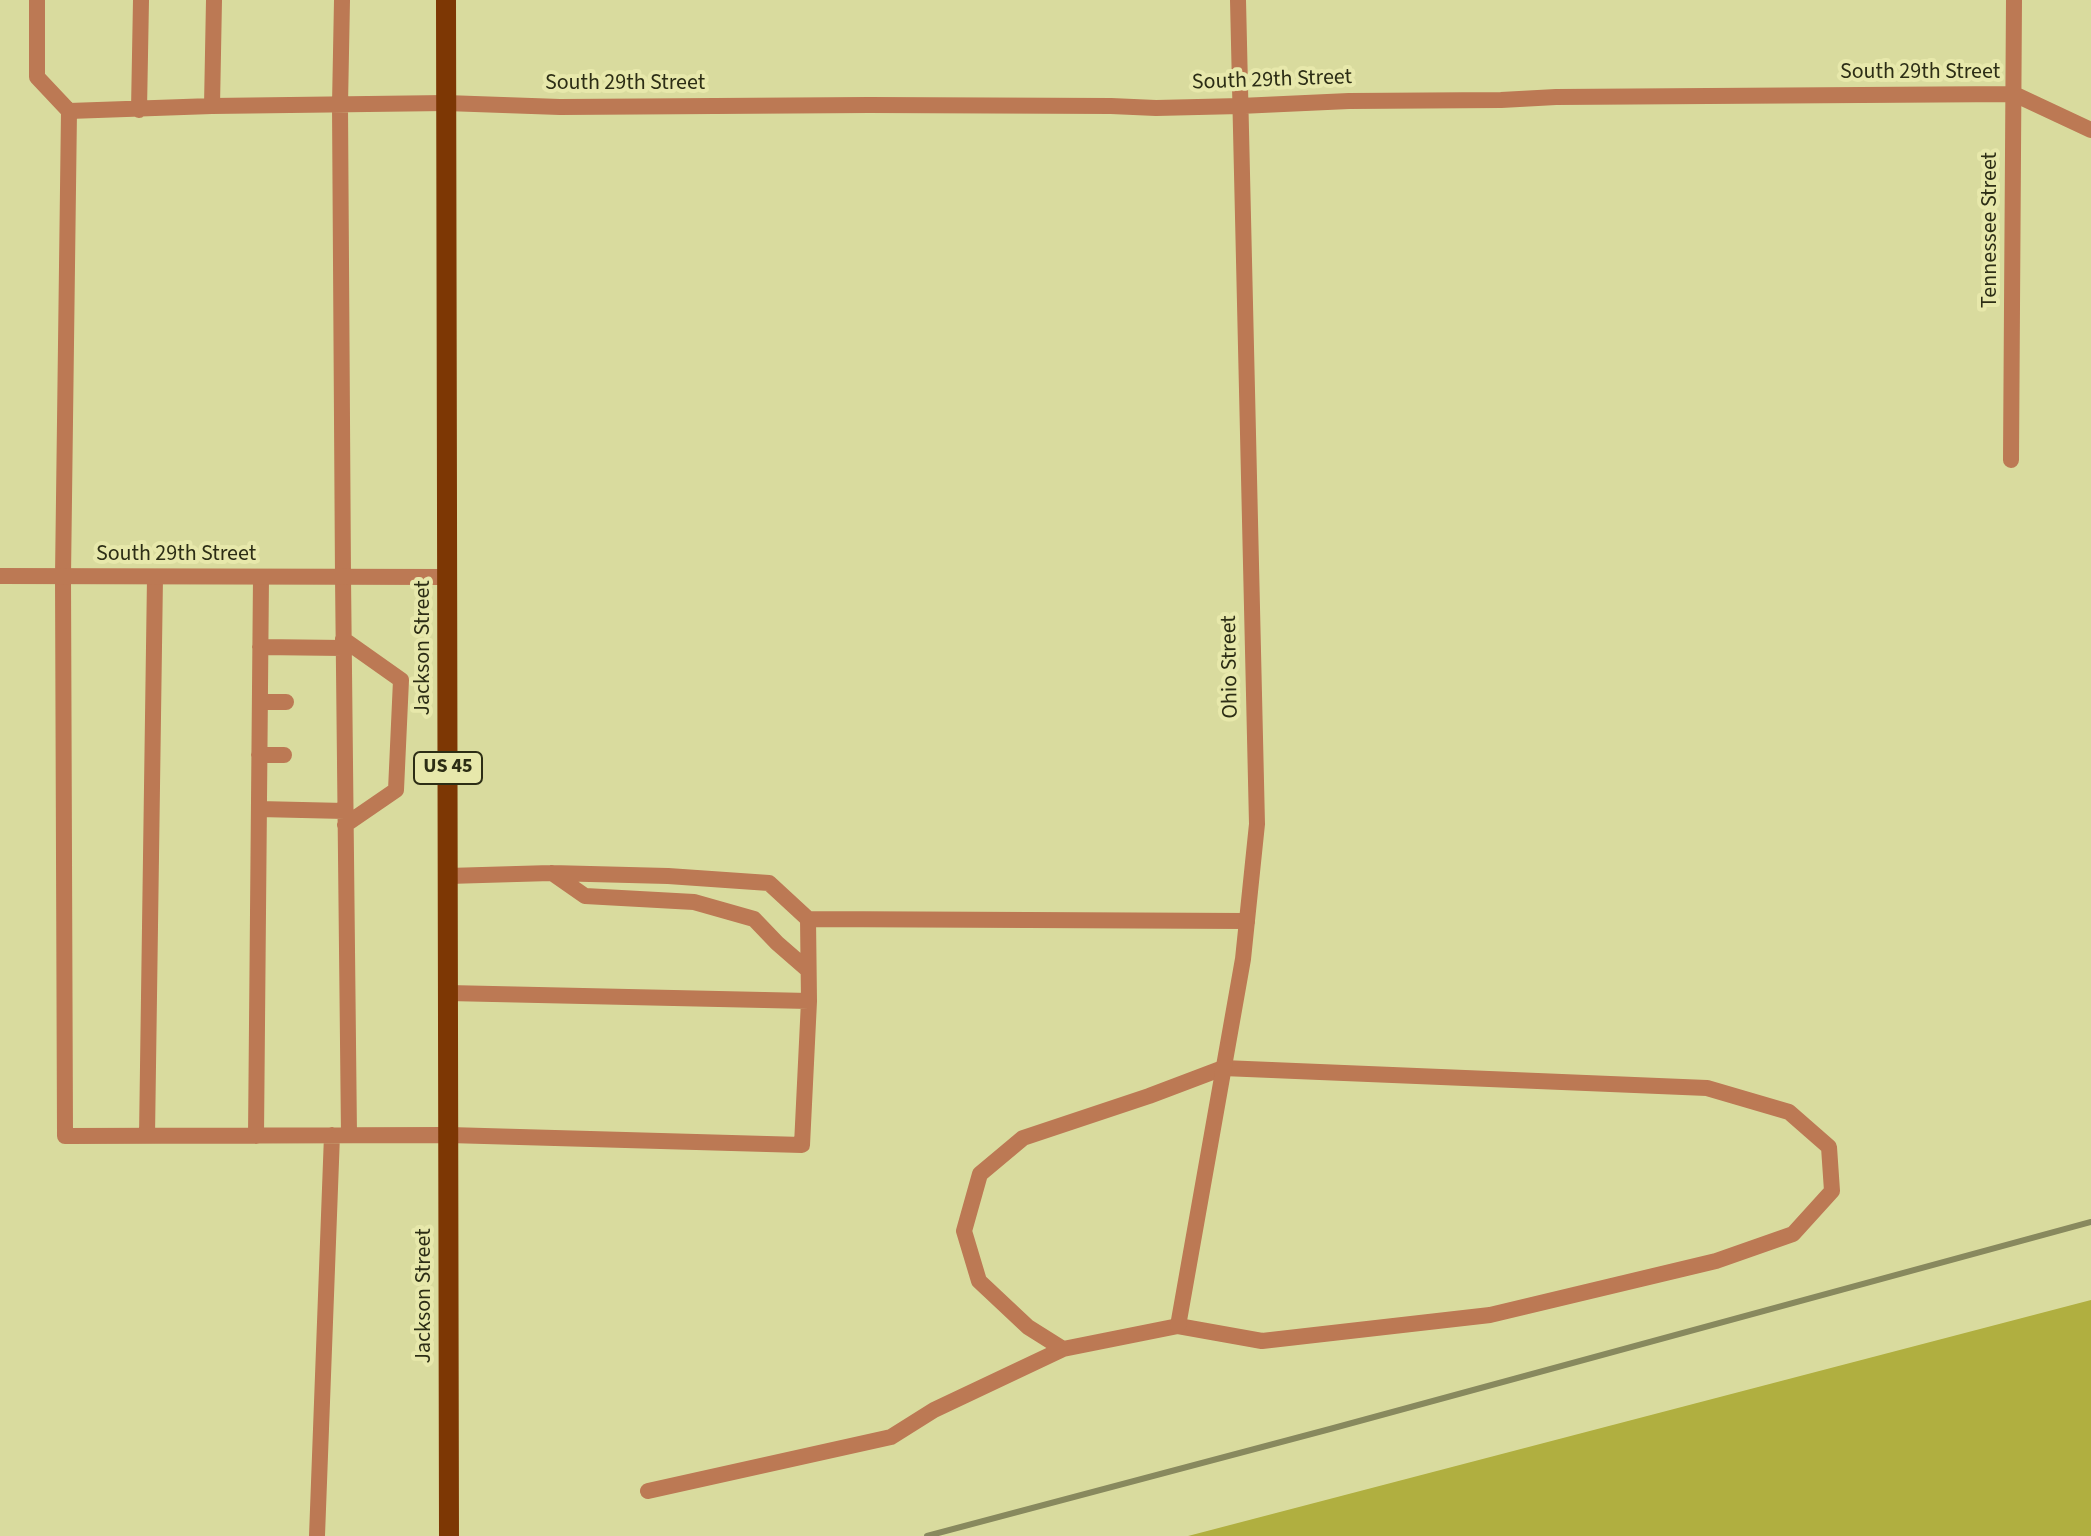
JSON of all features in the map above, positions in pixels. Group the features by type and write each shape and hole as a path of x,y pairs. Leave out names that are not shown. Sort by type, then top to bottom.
{"main road":[{"name":"Jackson Street","path":"446,0 449,1536"}],"street":[{"path":"37,0 37,77 69,111 63,576 65,1136 449,1135 802,1145 809,1001 808,919"},
{"path":"139,110 141,0"},
{"path":"212,106 214,0"},
{"path":"317,1536 341,1135 345,818 338,753 343,644 342,0"},
{"name":"Ohio Street","path":"1178,1326 1243,959 1257,824 1238,0"},
{"name":"Tennessee Street","path":"2011,460 2014,0"},
{"name":"South 29th Street","path":"69,111 446,103 560,107 854,105 1156,108 1556,97 2014,94 2091,130"},
{"name":"South 29th Street","path":"0,576 448,577"},
{"path":"147,1136 155,577"},
{"path":"256,1136 261,577"},
{"path":"259,809 345,818 396,790 401,680 343,644 260,647"},
{"path":"260,702 286,702"},
{"path":"259,755 284,755"},
{"path":"448,876 551,873 769,883 808,919 1247,921"},
{"path":"551,873 585,896 694,902 754,919 808,970"},
{"path":"448,993 809,1001"},
{"path":"648,1491 891,1437 934,1410 1063,1349 1178,1326 1262,1341 1490,1315 1716,1261 1793,1234 1832,1191 1829,1147 1789,1112 1707,1088 1223,1068 1023,1138 980,1174 964,1231 979,1281 1028,1327 1063,1349"}],"shaded area":[{"path":"2091,1300 2091,1536 1188,1536"}],"railway":[{"path":"927,1536 2091,1222"}]}
